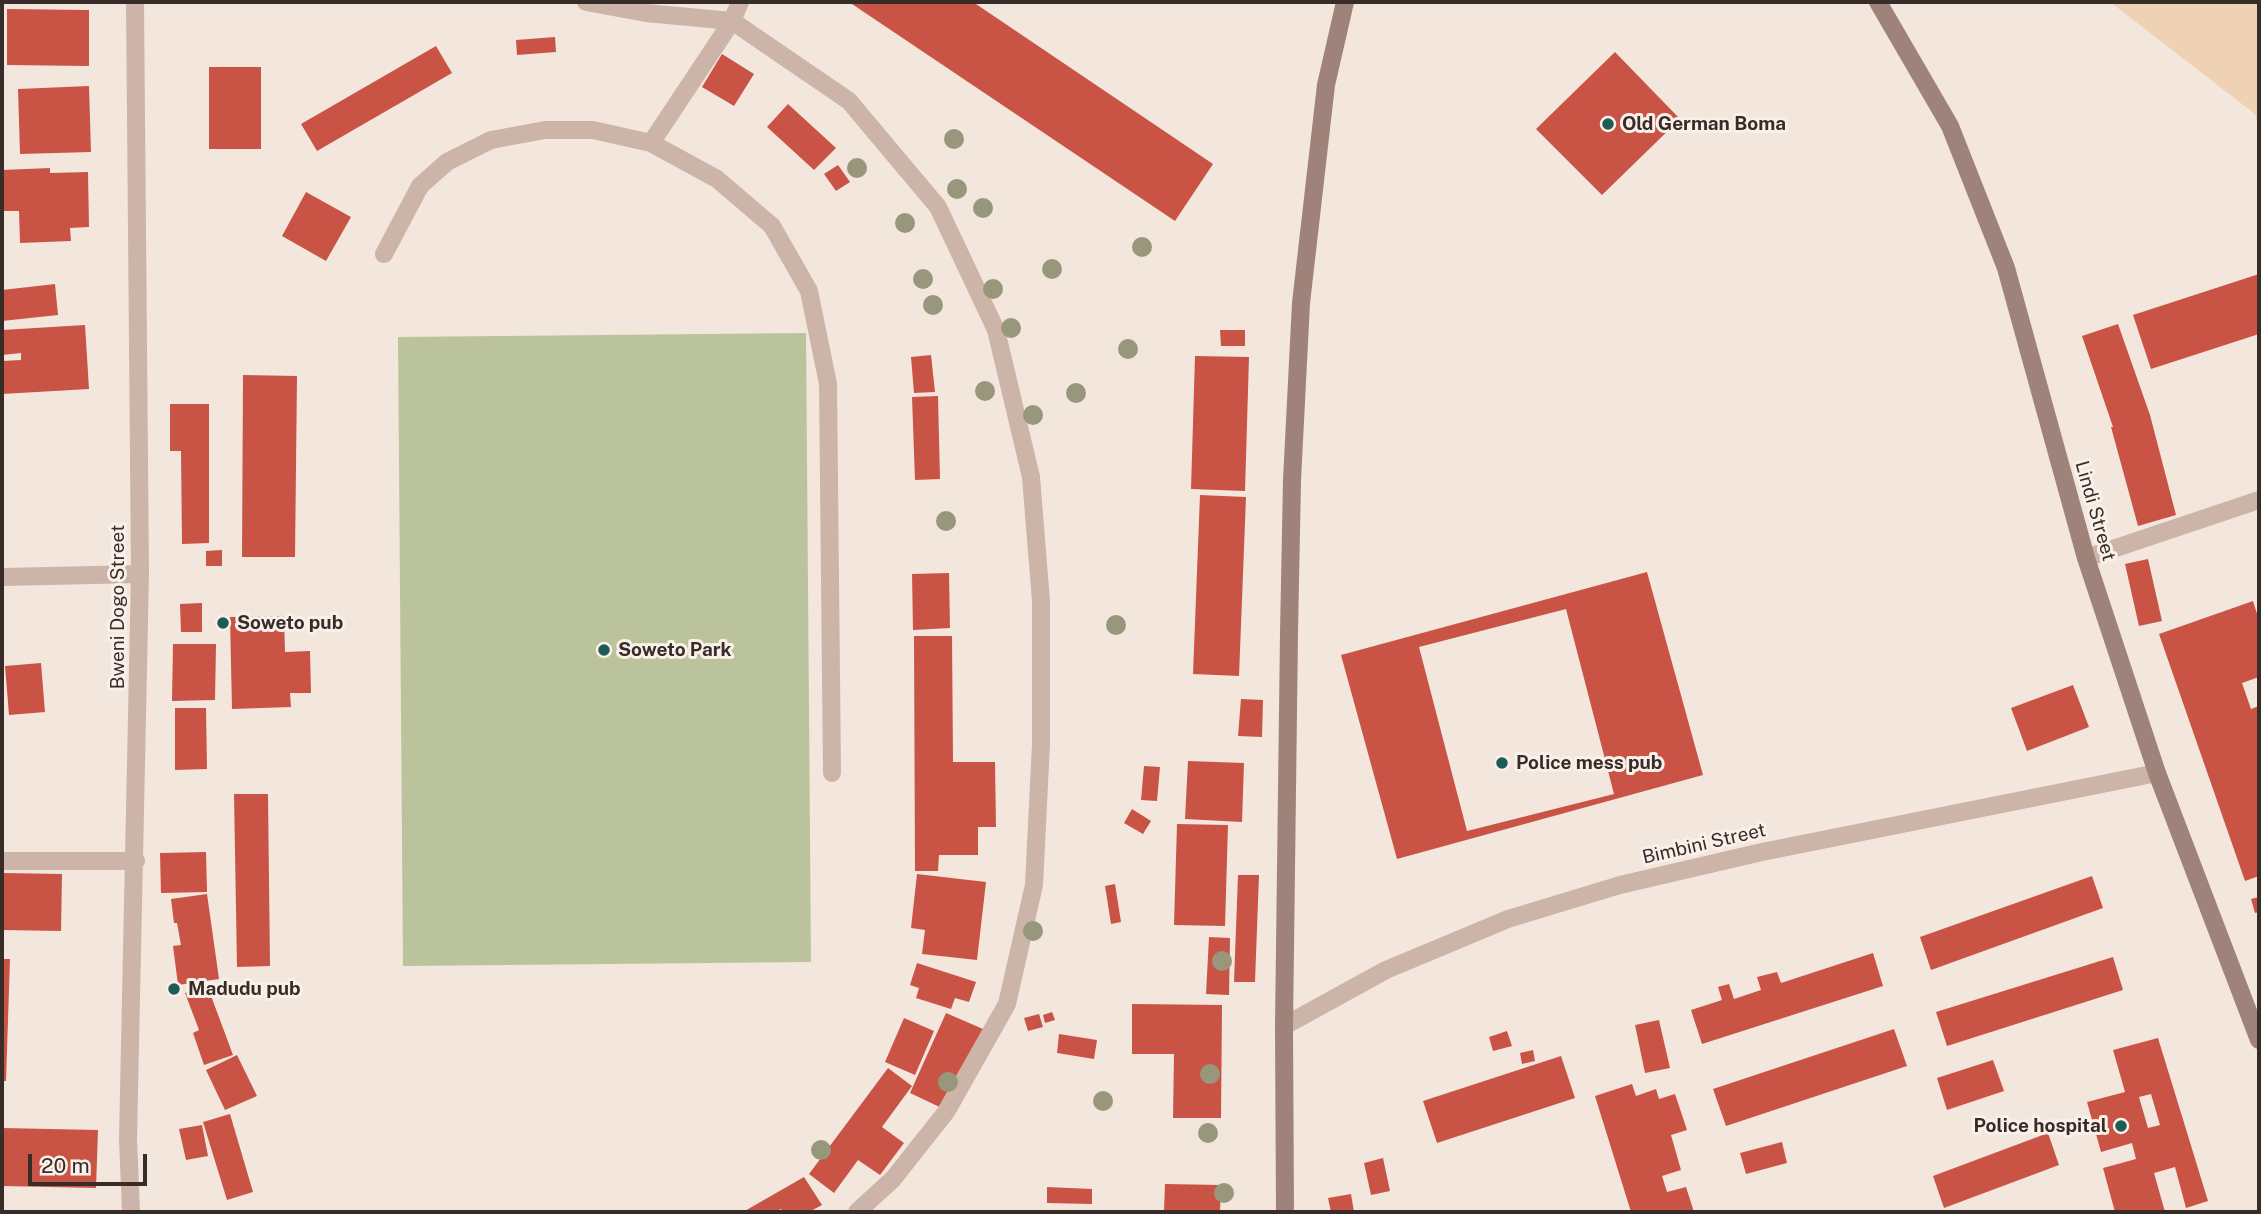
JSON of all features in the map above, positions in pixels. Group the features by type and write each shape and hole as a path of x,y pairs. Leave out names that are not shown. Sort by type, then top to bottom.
{"main road":[{"path":"1284,1212 1292,480 1301,303 1326,85 1345,2"},
{"name":"Lindi Street","path":"1878,2 1950,127 2006,268 2086,558 2157,773 2259,1040"}],"street":[{"name":"Bweni Dogo Street","path":"131,1212 128,1139 140,574 135,2"},
{"path":"586,2 646,13 732,21 849,101 938,207 996,330 1031,477 1041,601 1041,744 1034,885 1007,1004 946,1112 893,1180 857,1212"},
{"path":"651,142 732,21 740,2"},
{"path":"384,254 420,186 447,162 491,140 545,131 593,130 651,142 717,179 772,226 809,291 828,384 832,773"},
{"path":"2086,558 2259,500"},
{"path":"2,577 140,574"},
{"name":"Bimbini Street","path":"1284,1026 1386,970 1507,919 1620,885 1762,852 2157,773"},
{"path":"2,861 135,862"}],"green space":[{"name":"Soweto Park","path":"806,333 811,962 403,966 398,337"}],"sand":[{"path":"2110,2 2259,2 2259,126 2255,114"}],"building":[{"path":"849,2 973,2 1213,164 1175,221"},
{"path":"7,9 89,10 89,66 7,65"},
{"path":"555,37 556,52 517,55 516,40"},
{"path":"436,46 452,73 317,151 301,124"},
{"name":"Old German Boma","path":"1615,52 1680,119 1602,195 1536,129"},
{"path":"722,54 754,74 734,106 702,87"},
{"path":"209,67 261,67 261,149 209,149"},
{"path":"89,86 91,152 20,154 18,89"},
{"path":"788,104 836,148 814,170 767,127"},
{"path":"838,165 850,182 836,191 824,174"},
{"path":"50,168 50,173 88,172 89,227 70,228 71,241 20,243 19,211 2,211 2,170"},
{"path":"306,192 351,217 326,261 282,236"},
{"path":"2259,274 2259,334 2151,369 2133,315"},
{"path":"55,284 58,315 2,321 2,290"},
{"path":"2118,324 2150,415 2176,515 2138,526 2113,427 2082,336"},
{"path":"85,325 89,389 2,394 2,361 21,360 21,353 2,355 2,330"},
{"path":"1220,330 1245,330 1245,346 1221,346"},
{"path":"931,355 935,392 914,393 911,357"},
{"path":"1195,356 1249,357 1245,491 1191,489"},
{"path":"243,375 297,376 295,557 242,557"},
{"path":"938,396 940,479 915,480 912,397"},
{"path":"170,404 209,404 209,543 182,544 181,451 170,451"},
{"path":"1200,495 1246,497 1239,676 1193,674"},
{"path":"222,550 222,566 206,566 206,551"},
{"path":"2148,559 2162,621 2139,626 2125,564"},
{"path":"1647,572 1703,775 1397,859 1341,655","holes":["1566,609 1614,794 1467,831 1419,647"]},
{"path":"949,573 950,628 913,630 912,574"},
{"path":"2253,601 2259,620 2259,677 2242,683 2251,709 2259,706 2259,876 2245,881 2159,634"},
{"path":"202,603 202,632 181,632 180,604"},
{"path":"284,616 285,652 310,651 311,693 290,693 291,707 232,709 230,617"},
{"path":"914,636 952,636 953,762 995,762 996,827 978,827 978,855 939,855 938,871 915,871"},
{"path":"173,644 216,644 215,700 172,701"},
{"path":"41,663 45,712 9,715 5,666"},
{"path":"2073,685 2089,727 2027,751 2011,708"},
{"path":"1241,699 1263,700 1262,737 1238,736"},
{"path":"175,708 206,708 207,769 175,770"},
{"path":"1188,761 1244,763 1242,822 1185,819"},
{"path":"1144,766 1160,767 1157,801 1141,800"},
{"path":"234,794 268,794 270,966 237,967"},
{"path":"1132,809 1151,821 1143,834 1124,823"},
{"path":"1177,824 1228,825 1225,926 1174,925"},
{"path":"206,852 207,892 161,893 160,853"},
{"path":"2,873 62,874 61,931 2,930"},
{"path":"917,874 986,882 977,960 922,954 925,930 911,928"},
{"path":"1238,875 1259,875 1255,982 1234,982"},
{"path":"2092,876 2103,908 1931,970 1920,937"},
{"path":"1115,884 1121,922 1111,924 1105,886"},
{"path":"207,894 219,979 178,985 173,946 181,945 177,923 174,923 171,899"},
{"path":"2259,897 2259,912 2255,913 2251,899"},
{"path":"1209,937 1230,938 1229,995 1206,994"},
{"path":"1873,953 1883,986 1702,1044 1691,1010 1722,1000 1718,987 1729,984 1734,999 1761,990 1757,977 1777,972 1781,983"},
{"path":"2113,957 2123,990 1947,1046 1936,1012"},
{"path":"2,959 10,959 6,1081 2,1081"},
{"path":"917,963 976,982 969,1002 955,998 951,1009 916,998 919,988 910,985"},
{"path":"207,985 233,1055 204,1065 193,1033 199,1030 185,993"},
{"path":"1132,1004 1222,1005 1221,1118 1173,1118 1174,1054 1132,1054"},
{"path":"1052,1012 1055,1020 1045,1023 1043,1015"},
{"path":"946,1013 983,1029 946,1110 910,1093"},
{"path":"1039,1014 1043,1027 1028,1031 1024,1018"},
{"path":"904,1018 934,1031 915,1075 885,1062"},
{"path":"1659,1020 1670,1068 1645,1073 1635,1025"},
{"path":"1894,1029 1907,1066 1726,1126 1713,1089"},
{"path":"1507,1031 1512,1046 1493,1051 1489,1037"},
{"path":"1059,1034 1097,1040 1094,1059 1057,1053"},
{"name":"Police hospital","path":"2158,1038 2208,1201 2186,1208 2175,1167 2154,1173 2165,1212 2115,1212 2103,1168 2136,1159 2132,1143 2101,1152 2087,1102 2125,1092 2113,1050","holes":["2151,1094 2160,1125 2148,1128 2139,1097"]},
{"path":"1533,1050 1535,1061 1522,1064 1520,1053"},
{"path":"237,1055 257,1096 225,1110 206,1070"},
{"path":"1561,1056 1575,1098 1437,1143 1423,1101"},
{"path":"1993,1060 2004,1091 1947,1110 1937,1078"},
{"path":"888,1068 912,1086 882,1127 904,1143 880,1175 858,1160 834,1193 809,1174"},
{"path":"1632,1084 1636,1096 1656,1089 1659,1099 1675,1094 1687,1130 1671,1135 1681,1170 1662,1176 1667,1192 1686,1187 1694,1212 1631,1212 1595,1096"},
{"path":"230,1114 253,1192 227,1200 203,1122"},
{"path":"202,1125 208,1156 186,1160 179,1129"},
{"path":"2,1128 98,1130 96,1188 2,1186"},
{"path":"2048,1133 2059,1165 1944,1208 1933,1176"},
{"path":"1782,1142 1787,1163 1746,1174 1740,1153"},
{"path":"1383,1158 1390,1191 1371,1195 1364,1163"},
{"path":"804,1177 822,1205 809,1212 783,1212 781,1209 774,1212 743,1212"},
{"path":"1165,1184 1221,1185 1220,1212 1164,1212"},
{"path":"1047,1187 1092,1189 1092,1204 1047,1203"},
{"path":"1351,1194 1354,1212 1331,1212 1328,1198"}],"place":[{"name":"Old German Boma","path":"1608,124"},
{"name":"Soweto pub","path":"223,623"},
{"name":"Soweto Park","path":"604,650"},
{"name":"Police mess pub","path":"1502,763"},
{"name":"Madudu pub","path":"174,989"},
{"name":"Police hospital","path":"2121,1126"}]}
